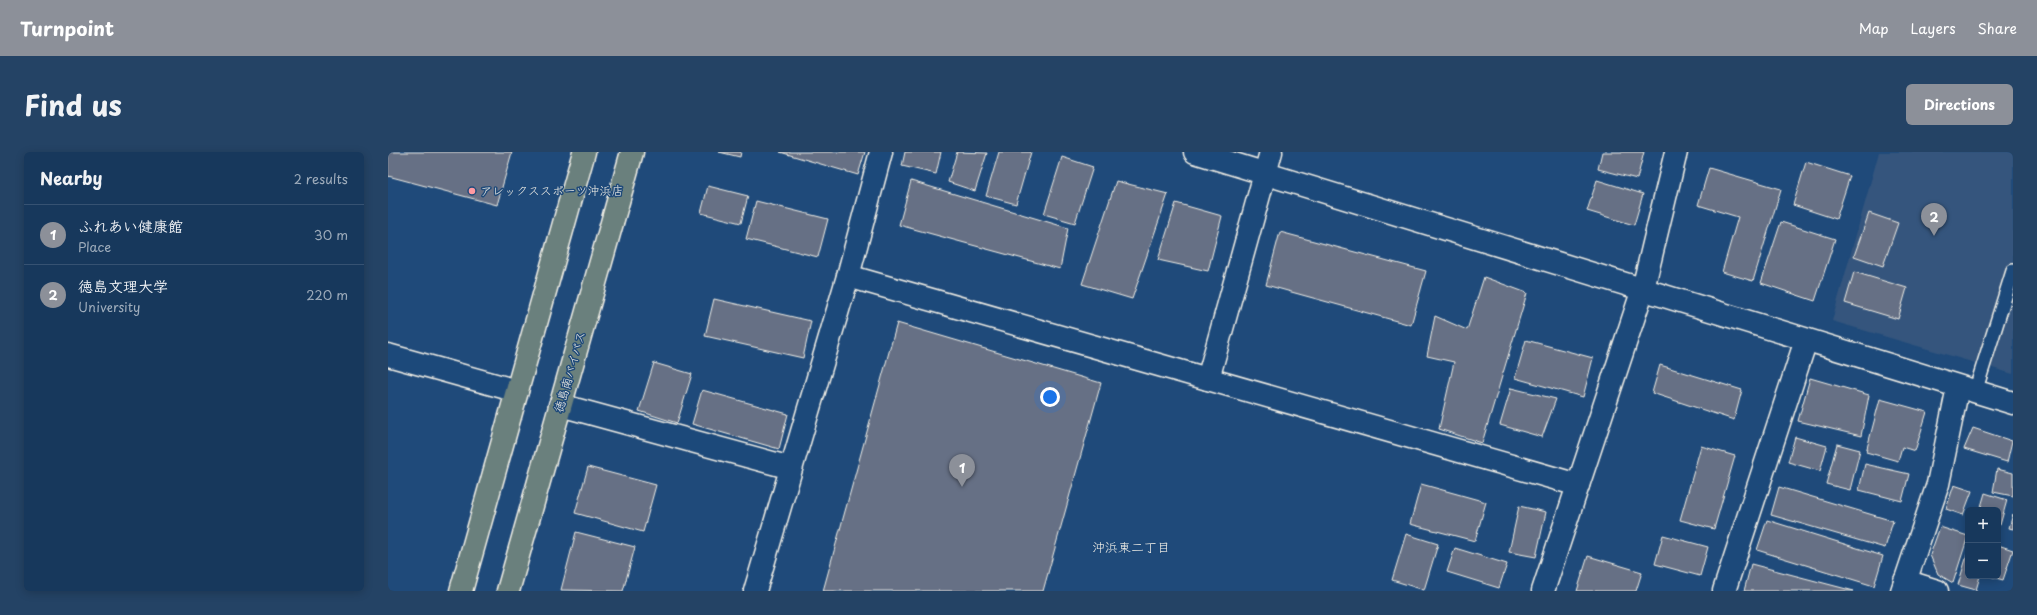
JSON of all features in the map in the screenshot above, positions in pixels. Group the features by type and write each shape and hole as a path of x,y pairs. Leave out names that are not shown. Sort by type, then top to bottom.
{"highway":[{"path":"461,591 584,152"},
{"name":"徳島南バイパス","path":"508,591 632,152"}],"street":[{"path":"755,591 848,276 881,152"},
{"path":"1195,152 2013,403"},
{"path":"1208,379 1271,152"},
{"path":"1543,591 1643,289 1676,152"},
{"path":"848,276 1578,485"},
{"path":"1724,591 1806,340"},
{"path":"388,355 517,391"},
{"path":"1937,591 1904,586 1938,484 1966,389"},
{"path":"560,405 791,468"}],"lane":[{"path":"1966,389 2013,271"}],"shaded area":[{"path":"1879,152 2013,152 2013,374 1832,321"}],"building":[{"name":"アレックススポーツ沖浜店","path":"388,152 512,152 497,205 388,176"},
{"path":"719,152 741,152 740,157"},
{"path":"780,152 865,152 858,175"},
{"path":"905,152 941,152 936,174 902,166"},
{"path":"957,152 987,153 975,191 948,182"},
{"path":"999,152 1031,152 1016,204 986,196"},
{"path":"1602,152 1644,152 1637,179 1598,169"},
{"path":"1062,157 1093,167 1075,223 1044,214"},
{"path":"1806,162 1850,176 1836,219 1793,205"},
{"path":"1709,168 1781,189 1753,281 1722,272 1738,217 1698,205"},
{"path":"1597,180 1643,194 1634,225 1587,211"},
{"path":"911,181 1068,228 1060,269 899,225"},
{"path":"1116,181 1168,194 1132,299 1082,284"},
{"path":"708,186 748,196 741,223 701,213"},
{"path":"756,201 828,219 818,257 746,239"},
{"path":"1176,203 1222,216 1208,271 1158,260"},
{"path":"1869,213 1898,223 1883,266 1854,256"},
{"path":"1781,222 1835,239 1815,301 1761,283"},
{"path":"1280,232 1426,271 1411,325 1266,285"},
{"path":"1854,272 1907,288 1898,319 1845,303"},
{"path":"1484,277 1527,293 1482,443 1439,429 1454,362 1427,356 1435,316 1467,330"},
{"path":"714,299 811,321 803,358 705,336"},
{"path":"897,323 1101,383 1043,591 823,591"},
{"path":"1526,340 1593,358 1583,397 1515,378"},
{"path":"654,363 692,374 677,423 639,411"},
{"path":"1660,365 1742,390 1734,420 1652,393"},
{"path":"1810,378 1869,395 1861,436 1798,421"},
{"path":"1511,388 1556,399 1542,437 1500,425"},
{"path":"702,390 788,414 779,449 692,424"},
{"path":"1880,399 1927,412 1915,451 1902,447 1898,461 1866,452"},
{"path":"1973,428 2012,441 2007,462 1964,449"},
{"path":"1795,437 1827,446 1820,471 1788,462"},
{"path":"1837,444 1860,450 1850,490 1826,484"},
{"path":"1701,446 1735,456 1714,529 1680,520"},
{"path":"1865,464 1909,474 1902,501 1859,490"},
{"path":"588,467 656,485 643,532 575,513"},
{"path":"1997,469 2013,473 2013,496 1993,492"},
{"path":"1421,484 1486,502 1475,541 1410,524"},
{"path":"1954,485 1972,491 1963,515 1946,509"},
{"path":"1779,487 1893,521 1885,548 1771,515"},
{"path":"1985,493 2007,500 2001,521 2001,507 1981,507"},
{"path":"1519,506 1546,512 1536,557 1509,552"},
{"path":"2013,514 2013,529 2009,528"},
{"path":"1767,520 1883,556 1874,586 1757,550"},
{"path":"1940,527 1965,535 1965,545 1953,583 1938,574 1930,555"},
{"path":"576,532 635,547 623,591 561,590"},
{"path":"1406,534 1438,544 1424,590 1392,580"},
{"path":"1663,535 1708,547 1700,576 1655,564"},
{"path":"2001,546 2013,550 2003,580 2000,579 2001,579"},
{"path":"1455,548 1507,564 1499,588 1447,572"},
{"path":"1588,556 1642,572 1636,591 1577,591"},
{"path":"1965,562 1965,579 1979,579 1976,590 1958,585"},
{"path":"1751,564 1854,591 1744,591"}],"place":[{"name":"アレックススポーツ沖浜店","path":"472,191"},
{"name":"徳島文理大学","path":"1934,236"},
{"name":"ふれあい健康館","path":"962,487"}],"district":[{"name":"沖浜東二丁目","path":"1131,547"}]}
